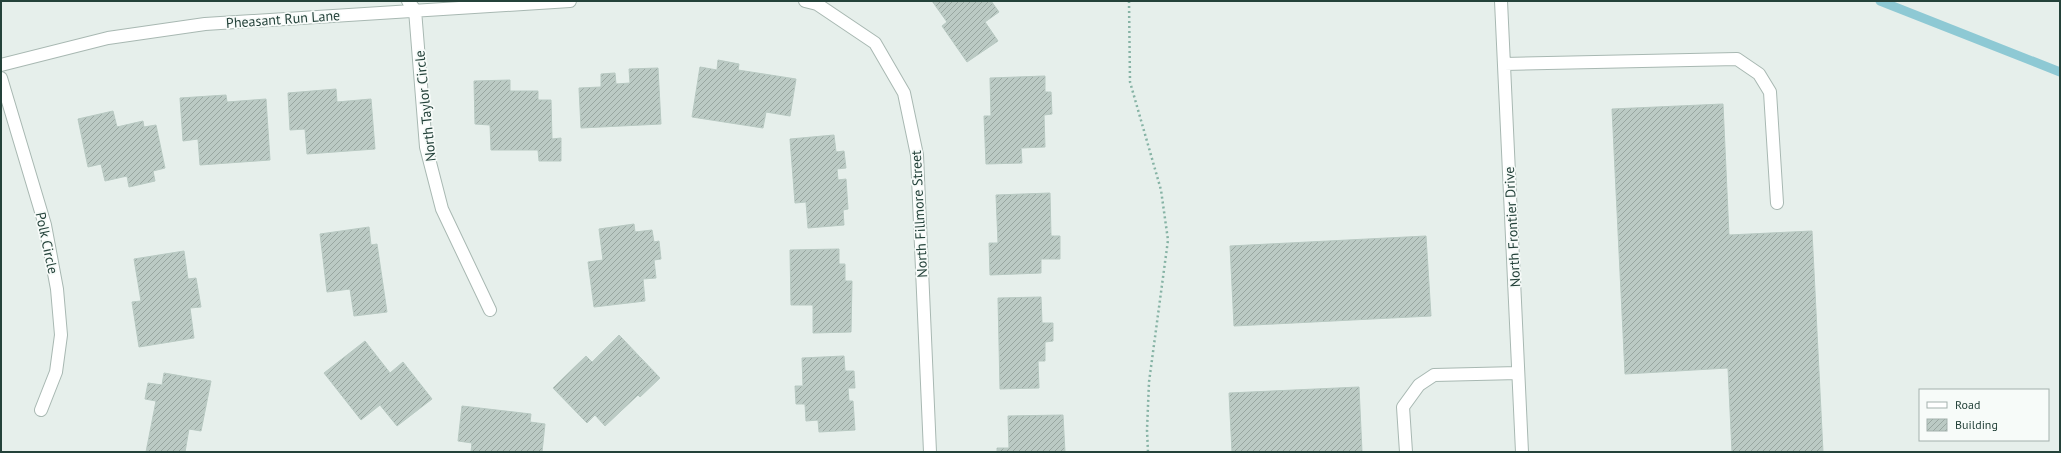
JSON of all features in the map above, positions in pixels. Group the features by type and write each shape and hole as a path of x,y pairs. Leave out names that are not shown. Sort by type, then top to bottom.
{"street":[{"name":"Pheasant Run Lane","path":"1,65 108,38 205,24 414,4 570,1"},
{"name":"North Fillmore Street","path":"805,1 817,4 875,43 904,93 917,155 930,452"},
{"name":"North Frontier Drive","path":"1501,1 1522,452"},
{"name":"North Taylor Circle","path":"414,4 426,147 442,209 490,310"},
{"path":"1504,64 1737,59 1758,74 1770,92 1777,203"},
{"name":"Polk Circle","path":"1,78 45,225 57,289 61,335 56,372 41,410"},
{"path":"1406,452 1403,407 1419,385 1434,375 1518,373"}],"path":[{"path":"1129,1 1130,82 1161,190 1168,240 1149,382 1147,430 1148,452"}],"building":[{"path":"932,1 991,1 999,12 985,22 998,41 967,62 942,26 947,22"},
{"path":"718,60 739,64 738,70 796,79 790,116 766,112 763,128 692,117 700,67 717,70"},
{"path":"658,68 661,124 581,128 579,88 601,87 601,74 615,73 616,84 630,83 629,69"},
{"path":"1045,76 1045,92 1051,92 1052,114 1044,115 1045,147 1021,148 1022,163 986,164 984,116 991,116 990,78"},
{"path":"510,80 510,91 538,91 538,100 551,100 552,139 561,138 561,161 539,161 538,150 491,150 490,125 475,124 474,81"},
{"path":"336,89 337,102 371,99 375,149 307,154 305,129 290,130 288,93"},
{"path":"226,95 227,102 266,99 270,160 200,165 198,139 183,141 180,98"},
{"path":"1723,104 1729,235 1812,231 1823,452 1732,452 1728,368 1625,374 1612,109"},
{"path":"113,111 117,127 143,121 144,127 156,125 165,168 153,171 155,181 129,187 127,176 105,181 101,164 88,167 78,119"},
{"path":"834,135 836,152 844,151 846,168 837,169 838,180 846,179 848,209 843,210 844,225 808,228 806,202 795,203 790,139"},
{"path":"1050,193 1051,236 1060,236 1060,259 1041,259 1041,273 990,275 989,243 998,243 996,195"},
{"path":"634,224 635,232 652,230 654,242 659,241 661,259 654,260 656,278 643,279 645,301 594,307 588,262 603,260 599,229"},
{"path":"369,227 371,245 377,244 387,312 354,316 350,289 327,292 320,234"},
{"path":"1426,236 1431,316 1234,326 1230,246"},
{"path":"839,249 839,264 845,264 845,281 852,281 851,332 813,333 813,305 791,305 790,250"},
{"path":"184,251 188,279 196,278 201,307 190,308 194,338 139,347 132,302 141,301 134,259"},
{"path":"1041,297 1042,323 1053,323 1053,341 1045,342 1045,361 1038,361 1039,388 1000,389 998,298"},
{"path":"619,335 660,378 640,397 638,395 605,426 595,415 587,423 553,388 586,356 592,362"},
{"path":"365,341 390,373 403,362 432,399 397,426 380,405 361,420 324,373"},
{"path":"844,356 845,371 854,371 855,388 848,388 849,401 853,401 855,430 819,432 818,420 806,421 805,404 796,404 795,386 803,386 802,358"},
{"path":"164,373 211,381 201,431 189,429 185,452 146,452 156,401 145,399 148,383 162,385"},
{"path":"1359,387 1362,452 1232,452 1229,393"},
{"path":"462,406 531,414 530,422 545,424 542,452 471,452 472,443 458,441"},
{"path":"1063,415 1065,452 997,452 997,448 1009,448 1008,416"}],"waterway":[{"path":"1880,1 2060,72"}]}
